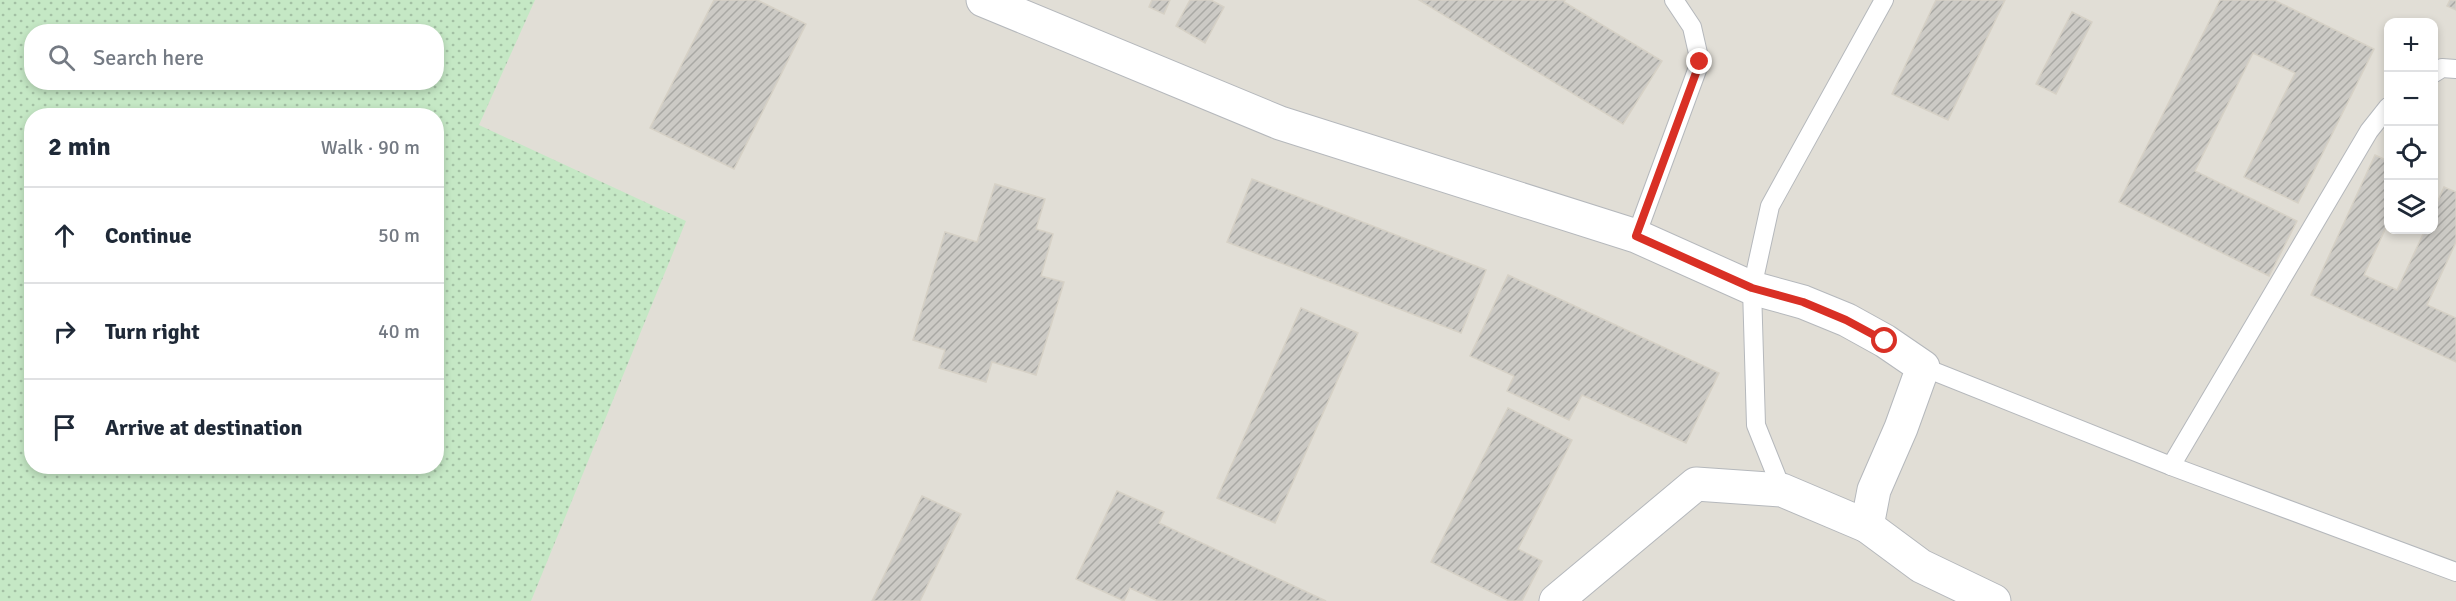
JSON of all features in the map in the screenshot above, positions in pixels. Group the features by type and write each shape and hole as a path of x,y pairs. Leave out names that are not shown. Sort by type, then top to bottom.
{"street":[{"path":"983,0 1280,123 1636,236 1752,288 1803,302 1846,320 1885,341 1923,367 1901,428 1874,490 1867,526"},
{"path":"1556,601 1696,484 1782,490 1867,526 1921,566 1994,601"}],"lane":[{"path":"1636,236 1700,62 1692,27 1674,0"},
{"path":"1782,490 1756,425 1752,288 1770,206 1884,0"},
{"path":"2435,72 2442,68 2456,69"},
{"path":"2171,466 2369,131 2384,112"},
{"path":"1923,367 2171,466 2456,572"}],"shaded area":[{"path":"0,0 2456,0 2456,601 0,601"}],"green space":[{"path":"0,0 535,0 479,125 686,221 531,601 0,601"}],"building":[{"path":"714,0 757,0 806,24 734,169 650,128"},
{"path":"1152,0 1170,0 1164,14 1149,7"},
{"path":"1190,0 1211,0 1224,7 1205,43 1176,26"},
{"path":"1419,0 1565,0 1564,2 1662,61 1623,124"},
{"path":"1936,0 2005,0 1948,120 1892,94"},
{"path":"2220,0 2274,0 2374,49 2298,203 2244,177 2295,73 2253,53 2195,171 2297,221 2269,276 2119,202"},
{"path":"2450,0 2456,0 2456,10 2447,6"},
{"path":"2072,12 2092,22 2056,94 2036,84"},
{"path":"2375,155 2384,159 2384,232 2364,275 2397,290 2423,234 2438,234 2438,201 2444,187 2456,192 2456,242 2427,305 2456,318 2456,362 2311,295"},
{"path":"1252,179 1486,270 1461,333 1227,242"},
{"path":"995,184 1045,199 1036,229 1053,234 1041,276 1064,282 1036,375 992,362 986,382 939,368 945,350 913,340 945,232 977,242"},
{"path":"1508,275 1719,373 1686,443 1582,395 1569,420 1507,391 1514,376 1470,356"},
{"path":"1301,308 1358,333 1275,523 1217,498"},
{"path":"1508,408 1572,440 1518,549 1542,561 1522,601 1509,601 1431,562"},
{"path":"1117,491 1164,512 1159,523 1326,601 1158,601 1130,588 1124,601 1076,579"},
{"path":"922,496 961,514 920,601 872,601"}],"route":[{"path":"1700,62 1636,236 1752,288 1803,302 1846,320 1885,341"}]}
